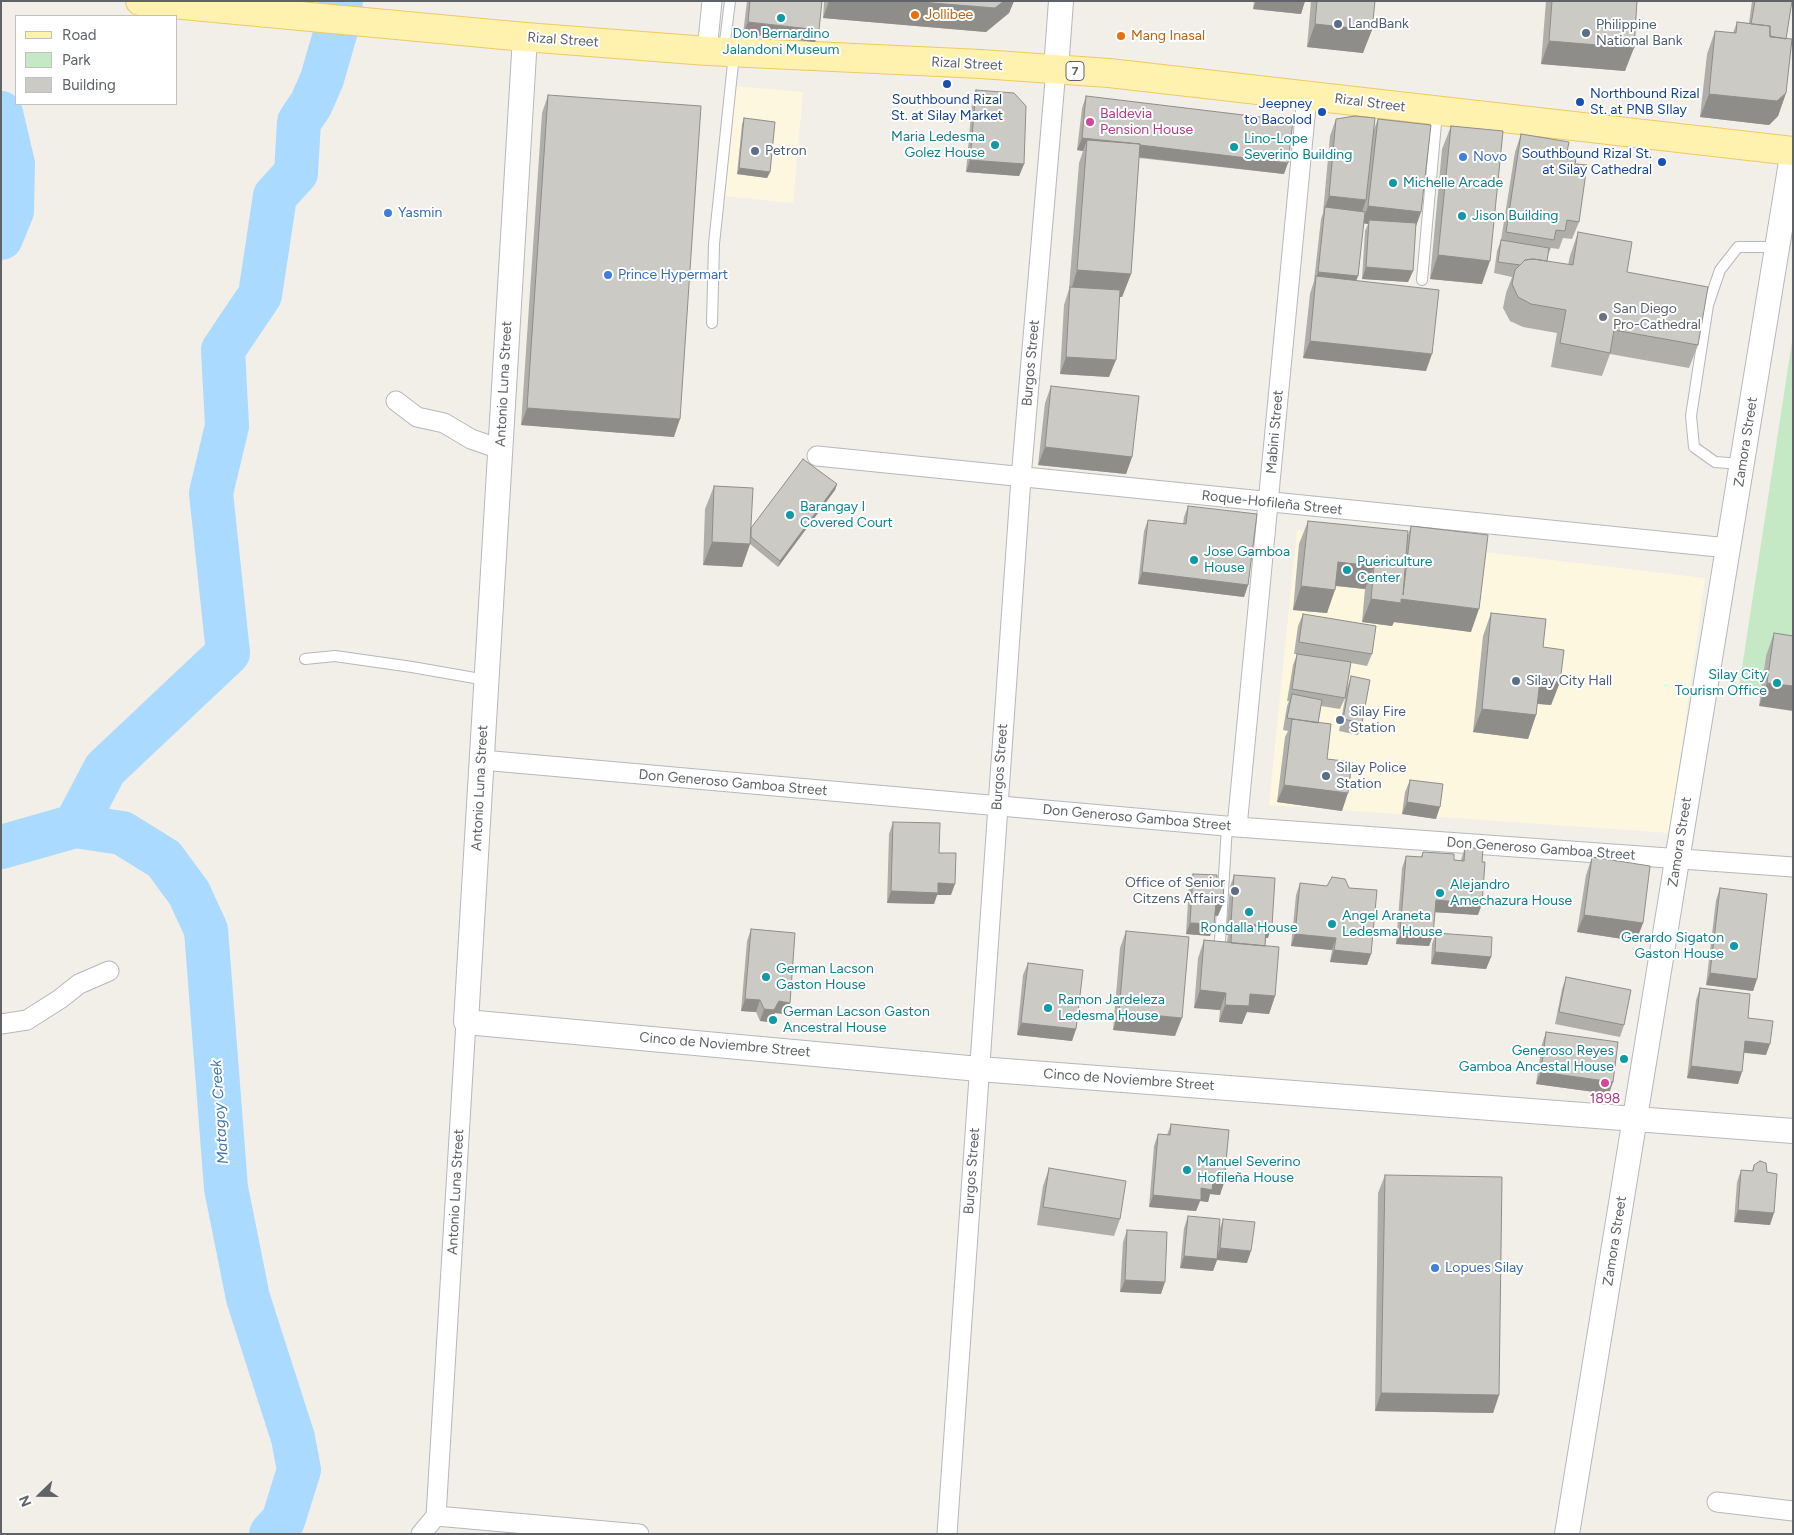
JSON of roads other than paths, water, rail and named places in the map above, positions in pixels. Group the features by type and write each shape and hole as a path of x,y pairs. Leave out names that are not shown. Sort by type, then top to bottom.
{"main road":[{"name":"Rizal Street","path":"140,1 250,6 296,16 354,22 722,52 972,63 1109,73 1793,151"}],"street":[{"path":"712,1 722,52"},
{"name":"Burgos Street","path":"947,1534 1020,478 1061,1"},
{"name":"Antonio Luna Street","path":"436,1516 525,37"},
{"name":"Mabini Street","path":"1232,827 1268,502 1307,96"},
{"name":"Zamora Street","path":"1567,1534 1793,151"},
{"path":"396,401 417,417 444,423 472,439 500,449"},
{"name":"Roque-Hofileña Street","path":"817,456 1728,548"},
{"name":"Don Generoso Gamboa Street","path":"482,760 1232,827 1793,867"},
{"path":"1,1024 26,1020 60,999 79,984 109,972"},
{"name":"Cinco de Noviembre Street","path":"466,1022 979,1069 1793,1131"},
{"path":"1718,1502 1793,1511"},
{"path":"421,1534 436,1516 639,1534"}],"lane":[{"path":"712,323 722,52 730,1"},
{"path":"1422,280 1437,111"},
{"path":"1743,464 1715,462 1694,447 1691,416 1706,314 1720,270 1738,248 1777,247"},
{"path":"305,659 335,656 486,680"},
{"path":"1220,940 1232,827"}],"waterway":[{"path":"75,826 105,769 228,653 211,493 227,426 223,350 260,295 275,196 296,173 299,122 311,104 322,79 339,20 341,1"},
{"name":"Matagoy Creek","path":"1,113 13,164 12,211 1,238"},
{"name":"Matagoy Creek","path":"1,847 75,826 122,833 164,859 189,893 206,930 226,1188 248,1298 293,1438 299,1470 283,1521 271,1534"}],"place":[{"name":"Jollibee","path":"915,15"},
{"name":"Don Bernardino Jalandoni Museum","path":"781,18"},
{"name":"LandBank","path":"1338,24"},
{"name":"Philippine National Bank","path":"1586,33"},
{"name":"Mang Inasal","path":"1121,36"},
{"name":"Southbound Rizal St. at Silay Market","path":"947,84"},
{"name":"Northbound Rizal St. at PNB SIlay","path":"1580,102"},
{"name":"Jeepney to Bacolod","path":"1322,112"},
{"name":"Baldevia Pension House","path":"1090,122"},
{"name":"Maria Ledesma Golez House","path":"995,145"},
{"name":"Lino-Lope Severino Building","path":"1234,147"},
{"name":"Petron","path":"755,151"},
{"name":"Novo","path":"1463,157"},
{"name":"Southbound Rizal St. at Silay Cathedral","path":"1662,162"},
{"name":"Michelle Arcade","path":"1393,183"},
{"name":"Yasmin","path":"388,213"},
{"name":"Jison Building","path":"1462,216"},
{"name":"Prince Hypermart","path":"608,275"},
{"name":"San Diego Pro-Cathedral","path":"1603,317"},
{"name":"Barangay I Covered Court","path":"790,515"},
{"name":"Jose Gamboa House","path":"1194,560"},
{"name":"Puericulture Center","path":"1347,570"},
{"name":"Silay City Hall","path":"1516,681"},
{"name":"Silay City Tourism Office","path":"1777,683"},
{"name":"Silay Fire Station","path":"1340,720"},
{"name":"Silay Police Station","path":"1326,776"},
{"name":"Office of Senior Citzens Affairs","path":"1235,891"},
{"name":"Alejandro Amechazura House","path":"1440,893"},
{"name":"Rondalla House","path":"1249,912"},
{"name":"Angel Araneta Ledesma House","path":"1332,924"},
{"name":"Gerardo Sigaton Gaston House","path":"1734,946"},
{"name":"German Lacson Gaston House","path":"766,977"},
{"name":"Ramon Jardeleza Ledesma House","path":"1048,1008"},
{"name":"German Lacson Gaston Ancestral House","path":"773,1020"},
{"name":"Generoso Reyes Gamboa Ancestal House","path":"1624,1059"},
{"name":"1898","path":"1605,1083"},
{"name":"Manuel Severino Hofileña House","path":"1187,1170"},
{"name":"Lopues Silay","path":"1435,1268"}]}
